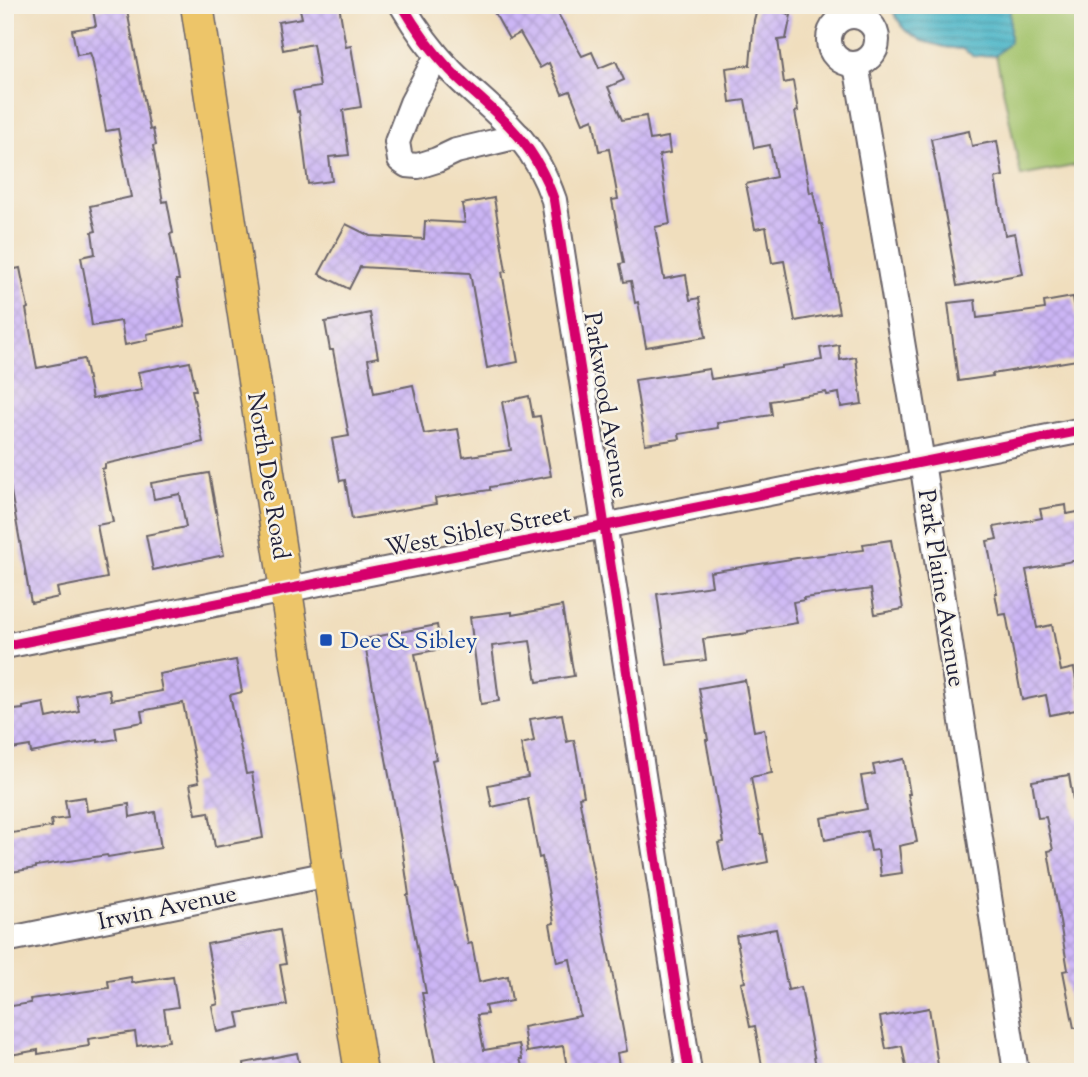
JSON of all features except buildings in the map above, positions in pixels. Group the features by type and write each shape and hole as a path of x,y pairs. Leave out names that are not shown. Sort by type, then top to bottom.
{"main road":[{"name":"North Dee Road","path":"197,5 361,1072"}],"street":[{"name":"Parkwood Avenue","path":"402,5 437,56 519,136 547,179 554,200 689,1072"},
{"path":"437,56 412,103 397,142 400,160 407,165 418,166 456,151 519,136"},
{"name":"Park Plaine Avenue","path":"856,64 922,462 1016,1072"},
{"name":"West Sibley Street","path":"5,646 1083,430"},
{"name":"Irwin Avenue","path":"5,940 329,874"}],"green space":[{"path":"889,5 1083,5 1083,164 1021,176 996,55 974,56 962,49 923,41 904,29"}],"water":[{"path":"889,5 1008,5 1010,42 996,55 974,56 962,49 923,41 904,29"}],"cycle path":[{"path":"402,5 443,62 504,120 526,145 548,183 554,200 689,1072"},
{"path":"5,646 1083,430"}],"place":[{"name":"Dee & Sibley","path":"326,640"}]}
